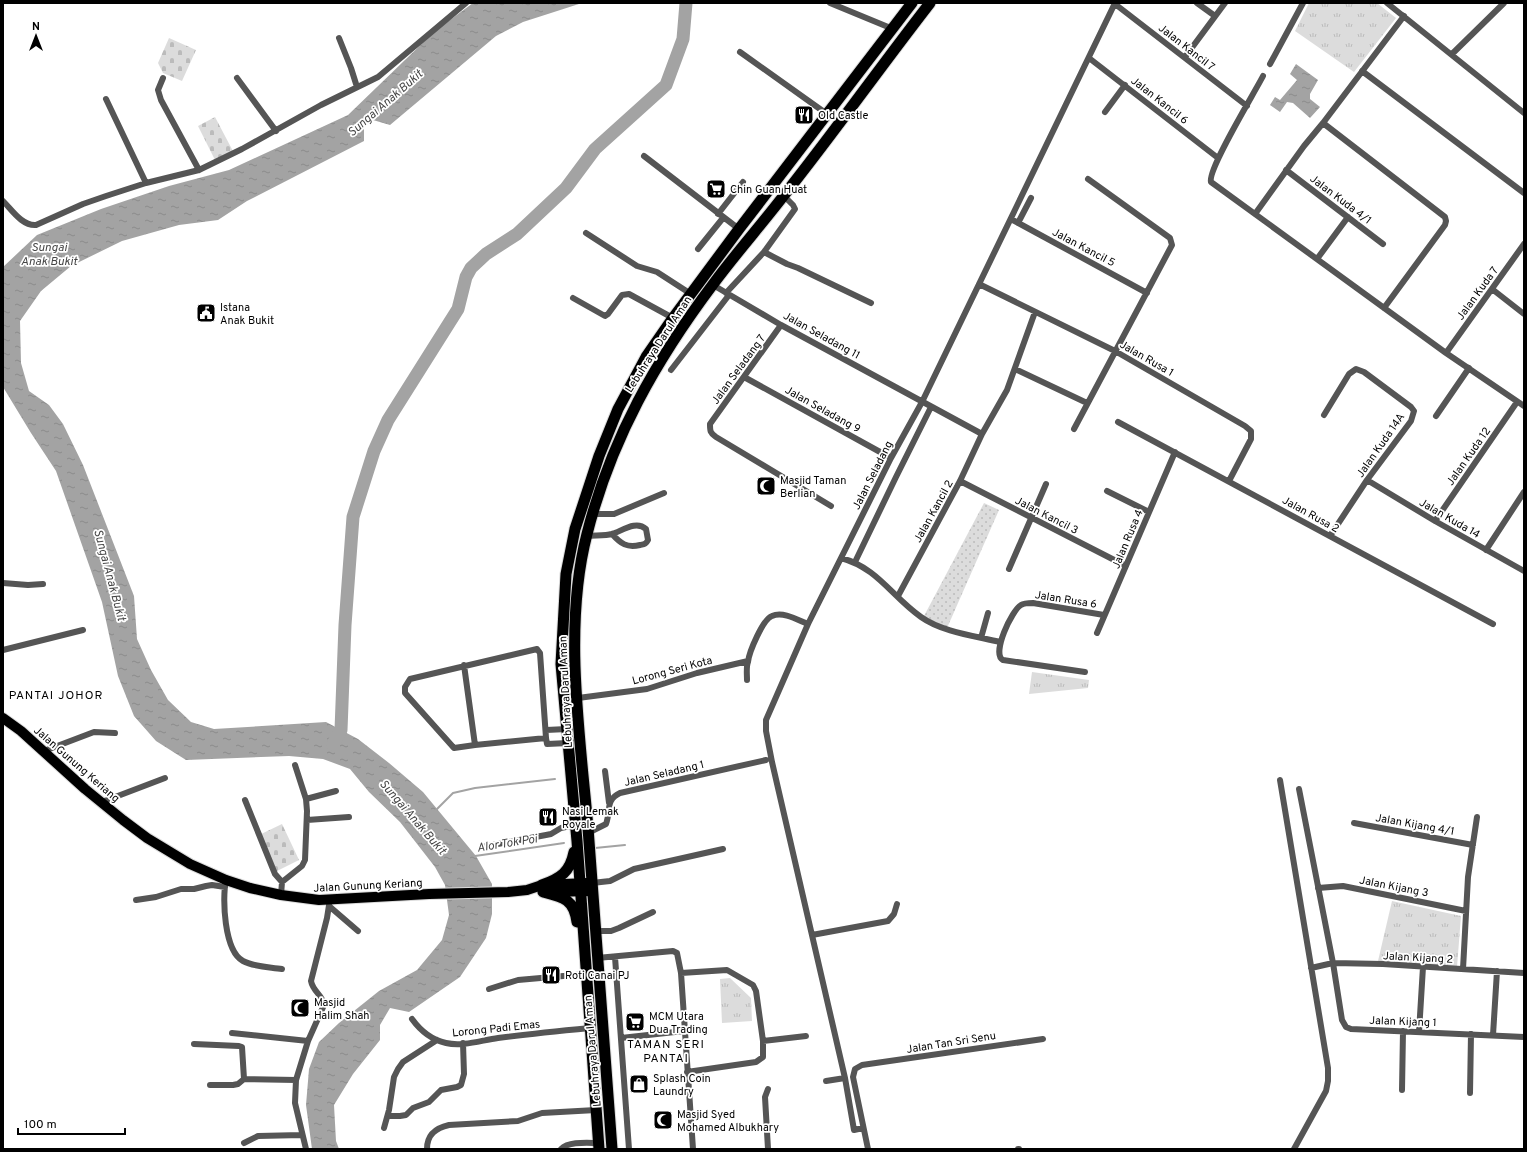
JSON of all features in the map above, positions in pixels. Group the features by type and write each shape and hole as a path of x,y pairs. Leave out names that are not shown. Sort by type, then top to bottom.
{"highway":[{"name":"Lebuhraya Darul Aman","path":"599,1146 583,942 577,841 561,664 566,574 574,534 599,456 618,409 646,357 739,229 912,3"},
{"name":"Lebuhraya Darul Aman","path":"612,1149 575,663 579,576 586,536 592,514 610,461 630,415 657,367 713,284 784,196 930,3"},
{"path":"543,889 567,871 571,864 577,841"},
{"path":"543,889 565,898 572,905 576,912 583,942"}],"main road":[{"name":"Jalan Gunung Keriang","path":"3,718 44,751 123,820 169,852 226,884 329,903 429,894 508,892 592,887"}],"street":[{"path":"3,201 21,220 29,225 36,225 83,204 146,183 199,170 276,131 321,105 378,77 466,3"},
{"path":"830,3 893,28"},
{"path":"1197,3 1215,16"},
{"path":"1185,57 1225,3"},
{"path":"1270,64 1302,3"},
{"path":"1387,3 1452,54 1524,114"},
{"path":"1452,54 1504,3"},
{"name":"Jalan Kancil 7","path":"1115,4 1247,106"},
{"name":"Jalan Seladang","path":"863,1128 854,1130 845,1078 772,762 765,725 768,714 808,624 891,458 922,402 1115,4"},
{"path":"1255,214 1286,170 1404,16"},
{"path":"339,38 357,87"},
{"path":"740,52 827,114"},
{"name":"Jalan Kancil 6","path":"1089,58 1218,158"},
{"path":"1362,71 1524,193"},
{"path":"1263,76 1218,158 1210,178 1211,182 1446,353 1524,406"},
{"path":"163,78 158,90 161,100 199,170"},
{"path":"237,78 276,131"},
{"path":"1105,112 1124,85"},
{"path":"106,99 146,183"},
{"path":"1323,123 1445,217 1445,225 1384,308"},
{"path":"644,156 720,216 739,229"},
{"name":"Jalan Kuda 4/1","path":"1286,170 1383,244"},
{"path":"1074,429 1171,249 1172,241 1170,238 1088,179"},
{"path":"698,249 743,182"},
{"path":"671,370 728,294 764,252 795,209 784,196"},
{"path":"1018,223 1031,198"},
{"path":"1317,259 1348,217"},
{"name":"Jalan Kancil 5","path":"1011,219 1147,293"},
{"path":"586,233 637,266 657,272 691,294"},
{"name":"Jalan Kuda 7","path":"1446,353 1524,244"},
{"path":"764,252 871,303"},
{"name":"Jalan Seladang 11","path":"713,284 781,325 922,402"},
{"name":"Jalan Rusa 1","path":"979,284 1115,351 1251,431 1251,439 1229,481"},
{"path":"1492,289 1524,314"},
{"path":"573,298 605,316 622,295 629,294 673,318"},
{"name":"Jalan Kancil 2","path":"898,596 960,482 982,434 999,406 1015,369 1035,312"},
{"name":"Jalan Seladang 7","path":"781,325 710,424 711,434 831,506"},
{"path":"1436,416 1469,368"},
{"path":"1015,369 1087,403"},
{"name":"Jalan Kuda 14A","path":"1324,415 1349,374 1356,369 1364,372 1411,407 1414,411 1411,421 1367,480 1330,536"},
{"name":"Jalan Seladang 9","path":"744,377 891,458"},
{"path":"922,402 982,434"},
{"name":"Jalan Kuda 12","path":"1435,521 1517,402"},
{"path":"855,562 931,407"},
{"name":"Jalan Rusa 2","path":"1118,422 1493,624"},
{"name":"Jalan Rusa 4","path":"1097,633 1175,452"},
{"name":"Jalan Kuda 14","path":"1367,480 1435,521 1524,571"},
{"name":"Jalan Kancil 3","path":"960,482 1126,566"},
{"path":"1009,569 1046,484"},
{"path":"1107,490 1149,512"},
{"path":"1486,550 1524,492"},
{"path":"592,514 614,514 664,493"},
{"path":"586,536 612,534 626,528 639,525 646,529 648,540 645,544 630,547 623,545 612,534"},
{"path":"842,558 855,562 867,569 916,613 929,622 950,630 1000,642 999,655 1004,660 1085,672"},
{"path":"3,583 28,585 43,584"},
{"name":"Jalan Rusa 6","path":"1000,642 1016,610 1020,605 1025,603 1033,603 1104,615"},
{"path":"981,638 988,613"},
{"path":"747,680 748,661 762,627 772,616 786,616 808,624"},
{"path":"3,650 83,630"},
{"path":"546,741 539,650 534,649 410,679 404,687 405,693 454,748 475,745 546,741 568,743"},
{"name":"Lorong Seri Kota","path":"578,698 647,689 697,673 748,661"},
{"path":"464,665 475,745"},
{"path":"546,730 567,729"},
{"path":"44,751 94,732 115,733"},
{"name":"Jalan Seladang 1","path":"609,803 620,794 766,760"},
{"path":"282,882 299,869 304,863 307,820 306,799 295,765"},
{"path":"588,833 606,824 609,803 605,771"},
{"path":"102,802 165,778"},
{"path":"1280,780 1328,1068 1326,1091 1294,1149"},
{"path":"1299,789 1333,963"},
{"path":"306,799 336,792"},
{"path":"245,800 275,874 282,882 281,895"},
{"path":"307,820 349,817"},
{"path":"1462,969 1468,877 1477,817"},
{"name":"Jalan Kijang 4/1","path":"1354,823 1473,845"},
{"path":"482,847 551,834 561,828 575,825"},
{"path":"592,887 634,870 723,849"},
{"path":"136,900 181,889 194,889 226,884 225,914 228,934 232,948 237,956 242,961 252,964 282,969"},
{"name":"Jalan Kijang 3","path":"1318,888 1343,886 1466,911"},
{"path":"306,1149 295,1103 296,1080 308,1041 324,1004 322,998 313,989 311,981 329,903 358,930"},
{"path":"812,935 888,921 894,914 896,904"},
{"path":"595,931 619,928 653,912"},
{"path":"597,958 673,951 677,953 679,957 681,974 693,1149"},
{"path":"615,957 629,1149"},
{"name":"Jalan Kijang 2","path":"1311,968 1333,963 1524,973"},
{"name":"Jalan Kijang 1","path":"1333,963 1342,1020 1346,1027 1351,1029 1524,1037"},
{"path":"1419,1032 1423,967"},
{"path":"681,974 727,970 750,983 756,992 763,1041 763,1057 756,1062 687,1072"},
{"path":"1493,1036 1497,972"},
{"path":"489,989 518,980 586,974"},
{"name":"Lorong Padi Emas","path":"412,1019 416,1026 437,1040 448,1043 463,1043 590,1028"},
{"path":"621,1038 684,1031"},
{"path":"1402,1090 1403,1031"},
{"path":"232,1033 308,1041"},
{"path":"1470,1092 1471,1034"},
{"path":"763,1041 806,1036"},
{"name":"Jalan Tan Sri Senu","path":"863,1128 853,1077 855,1069 862,1065 1043,1039"},
{"path":"384,1128 388,1116 392,1086 398,1069 403,1062 437,1040"},
{"path":"388,1116 406,1115 413,1108 429,1102 441,1090 461,1085 464,1074 463,1043"},
{"path":"194,1044 242,1047 244,1079"},
{"path":"826,1080 845,1078"},
{"path":"210,1085 234,1085 238,1084 244,1079 296,1080"},
{"path":"768,1089 765,1097 768,1149"},
{"path":"427,1148 429,1138 434,1130 449,1124 518,1121 542,1113 596,1110"},
{"path":"863,1128 868,1149"},
{"path":"244,1143 258,1136 302,1135"},
{"path":"561,1149 569,1144 599,1146"}],"green space":[{"path":"1309,3 1377,3 1396,18 1354,72 1295,31"},
{"path":"169,38 196,50 182,81 163,73 158,63"},
{"path":"215,117 235,155 217,164 198,126"},
{"path":"984,503 999,510 947,628 924,616"},
{"path":"1032,672 1089,680 1088,688 1029,694"},
{"path":"282,824 299,860 275,872 257,836"},
{"path":"1392,901 1461,916 1457,967 1378,961"},
{"path":"730,978 751,998 752,1021 722,1023 720,979"}],"water":[{"name":"Sungai Anak Bukit","path":"473,3 582,3 523,22 496,36 390,125 373,120 364,127 364,141 247,201 218,220 179,225 122,241 71,266 41,291 20,321 21,363 29,391 49,405 63,424 83,465 134,596 137,639 151,670 168,700 191,722 214,729 326,722 358,739 423,792 476,856 492,884 492,914 486,938 460,977 409,1012 390,1008 380,1025 380,1040 353,1074 334,1105 336,1141 339,1149 312,1149 306,1105 309,1069 319,1042 339,1023 379,991 417,970 442,940 449,915 445,885 435,867 400,822 369,792 350,769 323,759 289,756 186,760 156,741 134,716 118,676 102,602 56,471 3,387 3,267 37,235 101,209 169,186 229,170 348,115 435,31"},
{"path":"1296,64 1318,80 1310,94 1310,99 1320,107 1310,118 1293,103 1287,102 1280,112 1270,105 1275,97 1280,100 1297,80 1290,74"}],"waterway":[{"path":"333,744 341,730 345,625 353,517 374,451 388,420 458,309 466,277 471,268 486,254 517,234 566,188 595,149 666,85 683,39 686,3"},
{"path":"436,810 453,793 475,788 555,779"},
{"name":"Alor Tok Poi","path":"475,856 564,843"},
{"name":"Alor Tok Poi","path":"595,848 625,845"}],"place":[{"name":"Old Castle","path":"804,115"},
{"name":"Chin Guan Huat","path":"716,189"},
{"name":"Istana Anak Bukit","path":"206,313"},
{"name":"Masjid Taman Berlian","path":"766,486"},
{"name":"Nasi Lemak Royale","path":"548,817"},
{"name":"Roti Canai PJ","path":"551,975"},
{"name":"Masjid Halim Shah","path":"300,1008"},
{"name":"MCM Utara Dua Trading","path":"635,1022"},
{"name":"Splash Coin Laundry","path":"639,1084"},
{"name":"Masjid Syed Mohamed Albukhary","path":"663,1120"}],"district":[{"name":"PANTAI JOHOR","path":"56,695"},
{"name":"TAMAN SERI PANTAI","path":"666,1051"}]}
